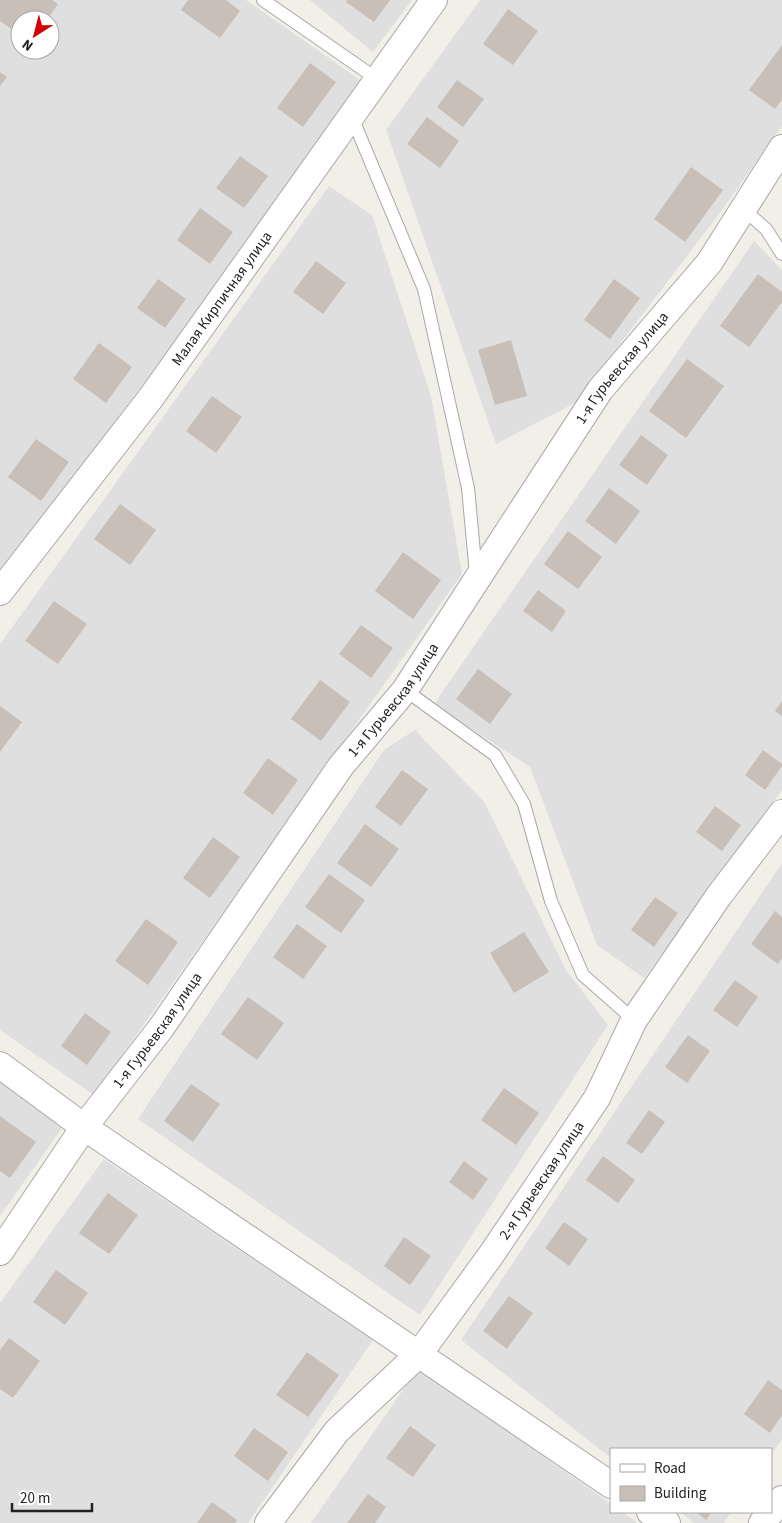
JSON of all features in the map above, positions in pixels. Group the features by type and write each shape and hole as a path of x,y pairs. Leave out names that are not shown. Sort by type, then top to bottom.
{"street":[{"name":"Малая Кирпичная улица","path":"0,592 150,398 434,0"},
{"name":"1-я Гурьевская улица","path":"0,1252 84,1127 161,1028 341,766 405,690 600,390 709,263 782,148"},
{"name":"2-я Гурьевская улица","path":"268,1523 337,1431 419,1354 491,1255 597,1098 634,1020 718,897 782,813"},
{"path":"0,1064 84,1127 610,1484"},
{"path":"772,1510 782,1498"},
{"path":"652,1513 667,1523"},
{"path":"762,1523 770,1513"}],"lane":[{"path":"263,0 377,79"},
{"path":"352,115 424,289 468,488 476,579"},
{"path":"744,208 766,229 782,254"},
{"path":"405,690 495,755 524,804 551,901 583,975 634,1020"}],"shaded area":[{"path":"0,0 246,0 360,80 166,354 0,574"},
{"path":"310,0 412,0 373,52"},
{"path":"480,0 782,0 782,126 719,214 575,403 496,444 386,130"},
{"path":"329,186 372,215 431,396 462,574 94,1095 0,1030 0,644"},
{"path":"754,241 782,270 782,790 644,978 597,945 530,767 434,704"},
{"path":"415,730 485,803 566,970 608,1025 420,1315 138,1119 384,750"},
{"path":"782,863 782,1439 772,1454 772,1448 610,1448 610,1457 461,1340"},
{"path":"0,1079 64,1125 0,1216"},
{"path":"104,1159 373,1340 248,1523 0,1523 0,1303"},
{"path":"418,1368 610,1503 610,1513 623,1513 638,1523 311,1523"},
{"path":"681,1513 730,1513 724,1523 694,1523"}],"building":[{"path":"0,0 52,0 58,4 54,10 10,10 10,28 0,21"},
{"path":"188,0 226,0 240,11 220,38 181,10"},
{"path":"347,0 390,0 374,22 346,2"},
{"path":"508,9 538,31 513,65 483,44"},
{"path":"782,45 782,100 775,109 749,90"},
{"path":"310,63 336,82 303,127 277,108"},
{"path":"0,72 7,77 0,86"},
{"path":"457,80 484,99 463,127 437,107"},
{"path":"427,117 459,141 440,168 407,144"},
{"path":"240,156 268,176 244,208 216,188"},
{"path":"691,167 723,190 685,242 654,219"},
{"path":"200,208 233,232 210,264 177,240"},
{"path":"316,261 346,283 323,314 293,292"},
{"path":"758,274 782,292 782,302 749,347 720,326"},
{"path":"158,279 186,299 165,328 137,308"},
{"path":"614,279 640,298 610,339 584,320"},
{"path":"511,340 527,396 495,405 478,350"},
{"path":"99,343 132,367 106,403 73,379"},
{"path":"687,359 724,386 686,438 649,411"},
{"path":"212,396 242,417 216,453 186,431"},
{"path":"641,435 668,455 647,485 619,465"},
{"path":"36,439 69,462 41,501 8,477"},
{"path":"609,488 640,511 616,544 585,521"},
{"path":"120,504 156,530 130,565 94,539"},
{"path":"568,531 602,557 578,589 544,564"},
{"path":"403,552 441,580 413,619 375,591"},
{"path":"538,590 566,611 552,632 523,611"},
{"path":"54,601 87,624 58,664 25,641"},
{"path":"361,625 393,648 371,678 339,654"},
{"path":"478,669 512,694 490,724 456,699"},
{"path":"320,680 350,702 321,741 291,719"},
{"path":"782,701 782,716 775,711"},
{"path":"0,706 22,722 0,752"},
{"path":"763,750 782,764 765,790 745,775"},
{"path":"268,758 298,780 273,815 243,793"},
{"path":"402,770 428,789 401,826 375,807"},
{"path":"715,806 741,825 722,851 696,832"},
{"path":"365,824 399,849 371,887 337,863"},
{"path":"213,837 240,857 210,898 183,878"},
{"path":"329,874 365,900 341,933 305,907"},
{"path":"655,897 678,913 654,947 631,930"},
{"path":"775,911 782,917 782,958 778,964 751,944"},
{"path":"146,919 178,942 148,985 115,961"},
{"path":"297,924 327,946 303,979 273,957"},
{"path":"524,932 549,972 514,993 490,953"},
{"path":"735,980 758,997 737,1027 713,1010"},
{"path":"248,997 284,1023 257,1060 221,1034"},
{"path":"85,1013 111,1032 87,1065 61,1046"},
{"path":"688,1035 710,1051 687,1083 665,1067"},
{"path":"191,1084 220,1104 193,1142 164,1121"},
{"path":"504,1088 539,1113 516,1145 481,1120"},
{"path":"649,1110 665,1122 642,1154 626,1143"},
{"path":"0,1116 36,1142 10,1178 0,1171"},
{"path":"603,1156 635,1180 618,1203 586,1180"},
{"path":"464,1161 488,1179 473,1200 449,1182"},
{"path":"108,1193 138,1215 109,1254 79,1233"},
{"path":"564,1222 588,1239 569,1266 545,1248"},
{"path":"404,1237 431,1256 410,1285 384,1266"},
{"path":"56,1270 88,1293 65,1325 33,1302"},
{"path":"509,1296 533,1313 507,1349 483,1331"},
{"path":"9,1338 40,1361 13,1398 0,1389 0,1350"},
{"path":"307,1352 339,1375 308,1417 276,1395"},
{"path":"768,1380 782,1390 782,1415 770,1433 744,1414"},
{"path":"410,1426 436,1445 413,1477 386,1458"},
{"path":"254,1428 288,1452 268,1481 234,1456"},
{"path":"368,1494 386,1507 375,1523 347,1523"},
{"path":"212,1502 237,1520 235,1523 197,1523"},
{"path":"697,1513 711,1513 706,1520"}]}
